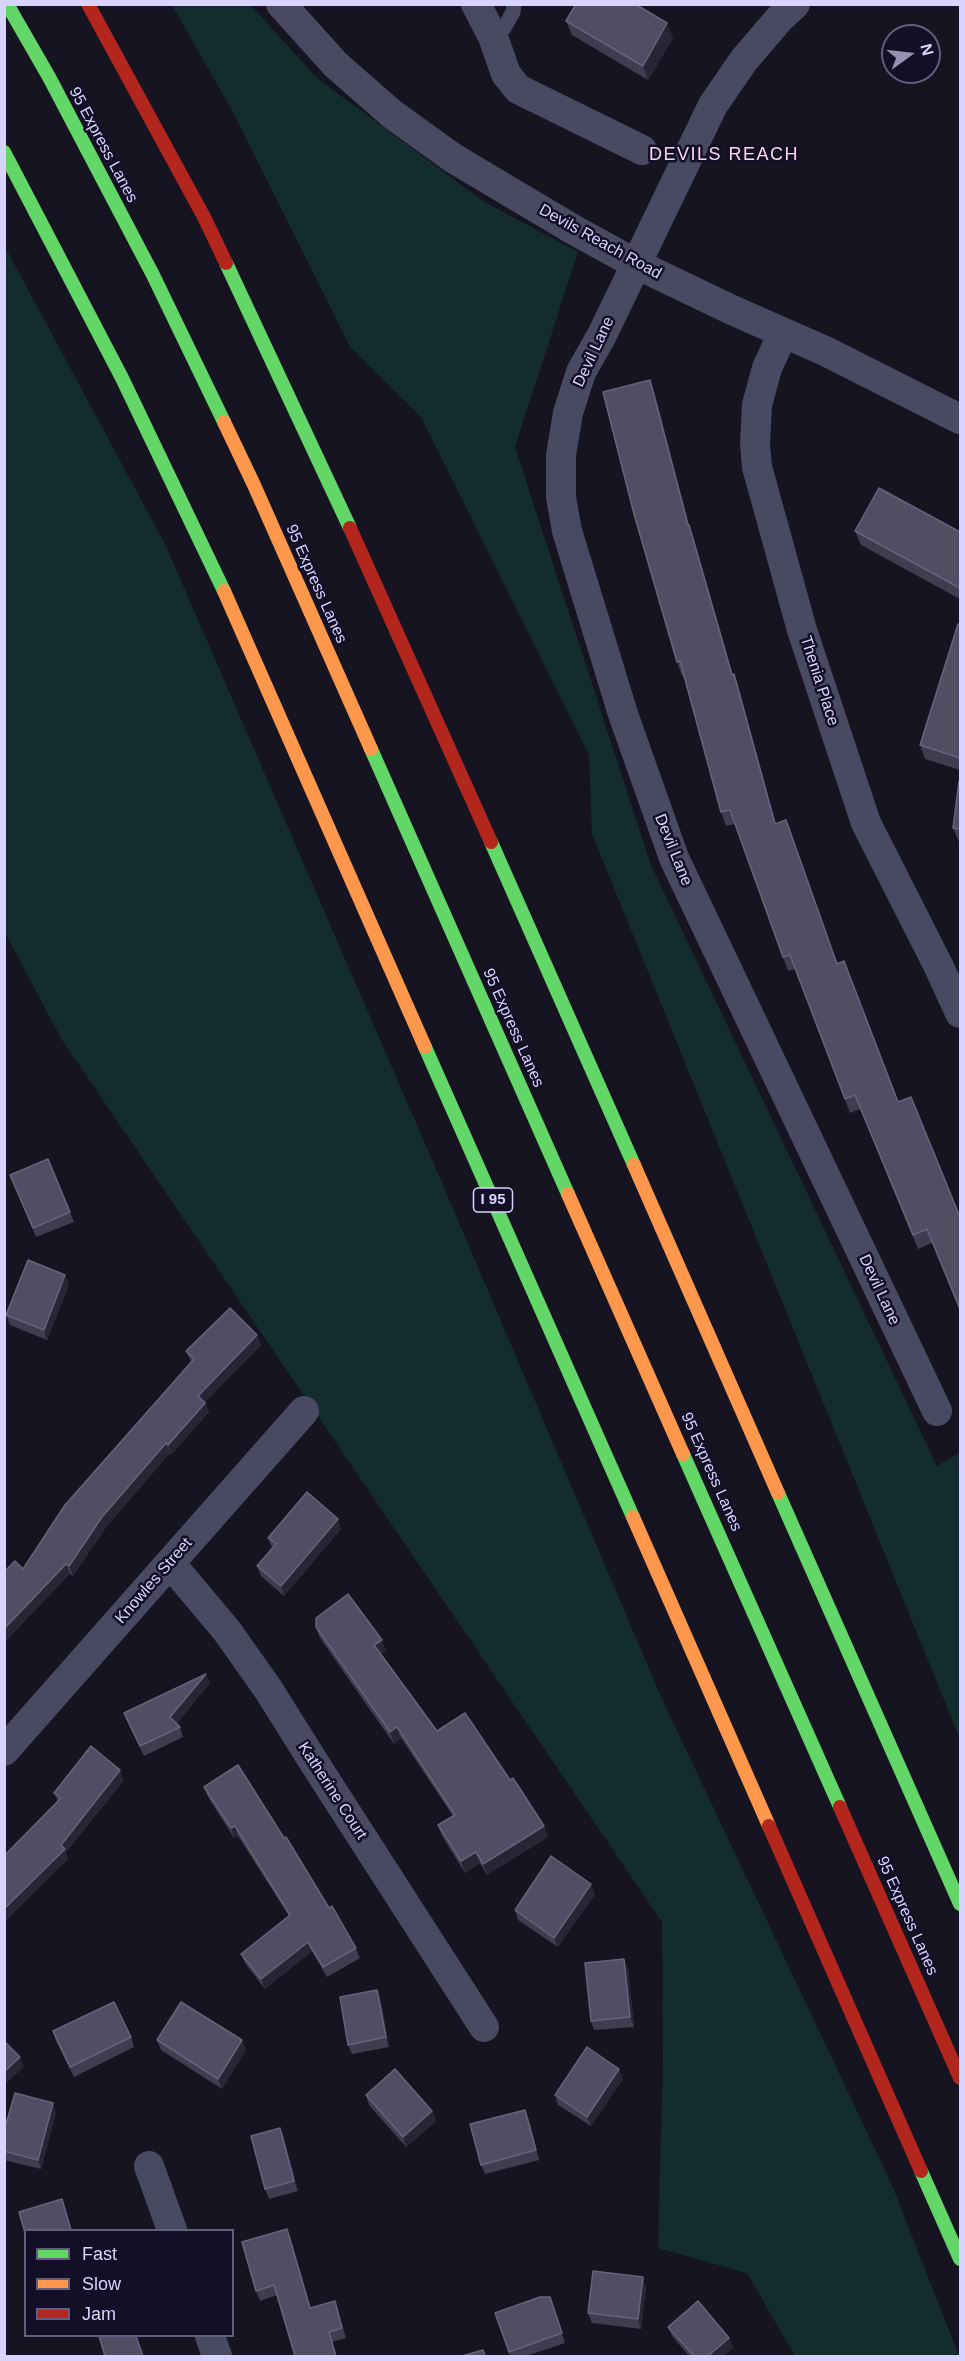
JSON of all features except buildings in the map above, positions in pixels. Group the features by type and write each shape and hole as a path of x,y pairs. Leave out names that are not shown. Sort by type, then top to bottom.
{"highway":[{"name":"95 Express Lanes","path":"7,4 49,77 153,275 254,485 960,2078"},
{"path":"88,4 204,217 308,436 423,690 960,1904"},
{"name":"I 95","path":"4,152 122,378 204,546 960,2259"}],"street":[{"name":"Devils Reach Road","path":"281,4 336,64 392,114 453,158 636,264 825,351 960,419"},
{"path":"476,4 493,36 506,74 518,89 642,150"},
{"name":"Devil Lane","path":"795,4 744,60 712,105 602,335 581,372 568,413 561,455 561,497 567,531 623,714 674,858 937,1411"},
{"name":"Thenia Place","path":"783,333 767,368 757,405 755,444 757,467 802,630 866,822 960,1013"},
{"name":"Knowles Street","path":"4,1751 304,1411"},
{"name":"Katherine Court","path":"170,1563 227,1631 268,1689 484,2027"},
{"path":"149,2166 172,2229"},
{"path":"210,2337 218,2356"}],"lane":[{"path":"493,36 504,28 513,12 514,4"}],"green space":[{"path":"172,5 251,5 316,77 483,201 578,252 515,447 651,865 937,1466 960,1452 960,1739 592,834 589,755 421,417 350,347 235,116"},
{"path":"4,245 166,546 440,1178 662,1699 892,2185 959,2356 795,2356 747,2273 658,2248 663,2058 662,1922 62,1040 5,933"}],"traffic: fast":[{"path":"7,4 49,77 153,275 224,422"},
{"path":"4,152 122,378 224,591"},
{"path":"226,263 350,528"},
{"path":"371,749 568,1194"},
{"path":"491,842 634,1165"},
{"path":"425,1047 633,1517"},
{"path":"683,1454 840,1807"},
{"path":"778,1493 960,1904"},
{"path":"921,2171 960,2259"}],"traffic: slow":[{"path":"224,422 371,749"},
{"path":"224,591 425,1047"},
{"path":"634,1165 778,1493"},
{"path":"568,1194 683,1454"},
{"path":"633,1517 769,1826"}],"traffic: jam":[{"path":"88,4 204,217 226,263"},
{"path":"350,528 491,842"},
{"path":"840,1807 960,2078"},
{"path":"769,1826 921,2171"}],"district":[{"name":"DEVILS REACH","path":"724,155"}]}
